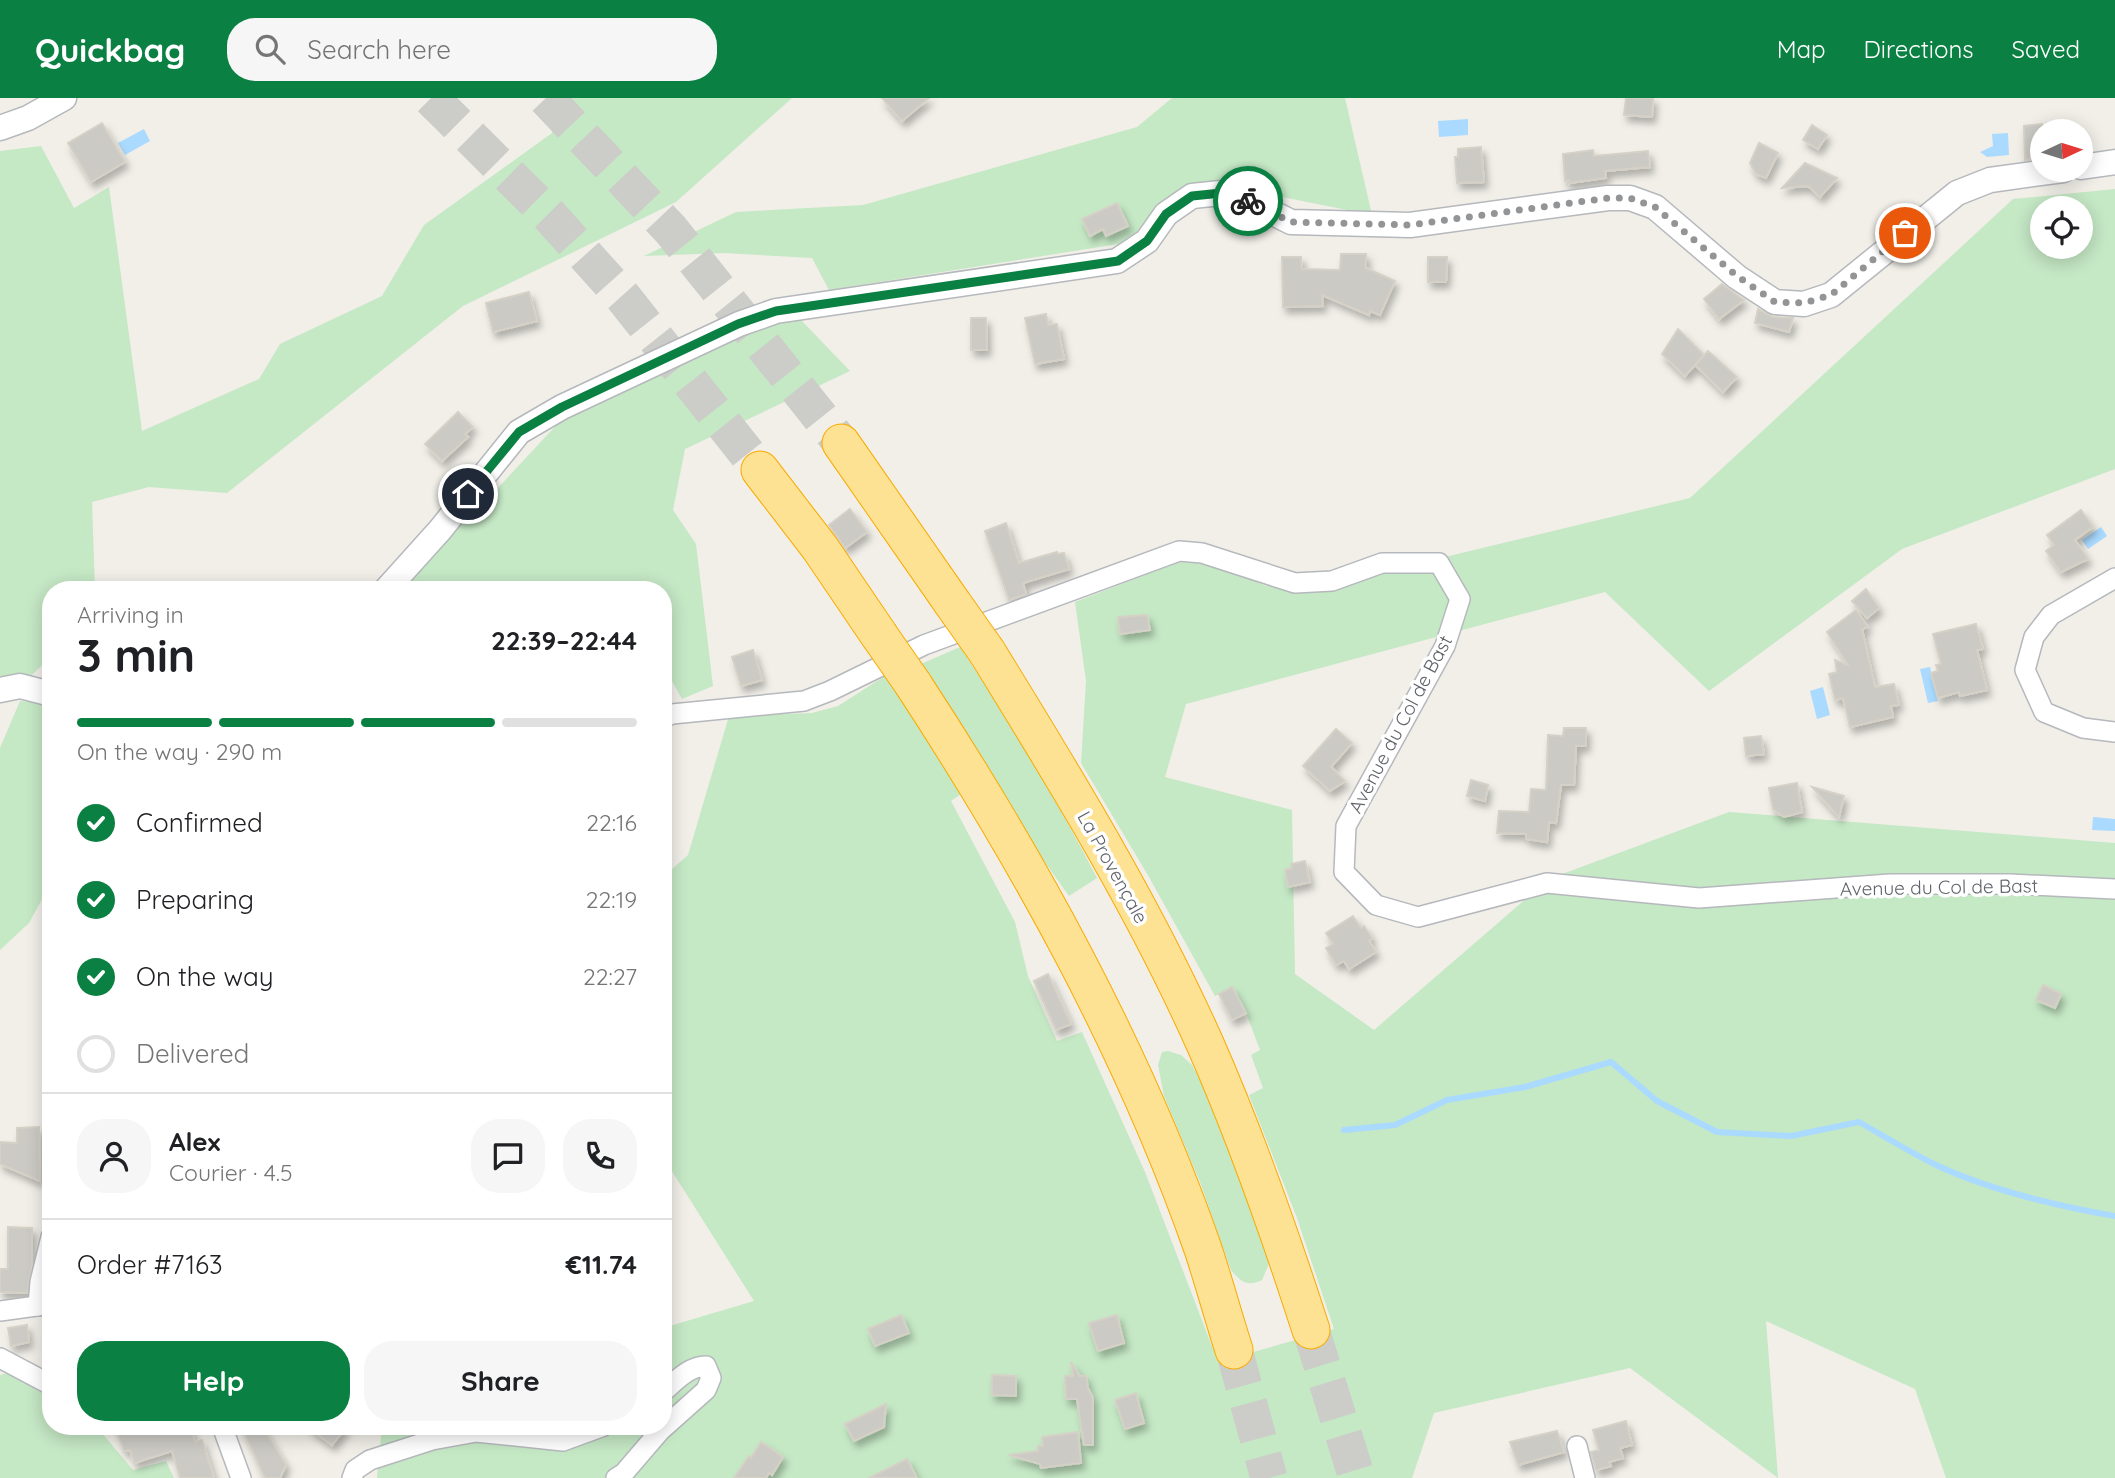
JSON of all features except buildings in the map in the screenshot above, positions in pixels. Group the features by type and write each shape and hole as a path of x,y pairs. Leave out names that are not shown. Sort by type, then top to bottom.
{"highway":[{"name":"La Provençale","path":"841,443 987,652 1110,858 1205,1045 1244,1137 1283,1241 1311,1330"},
{"path":"760,470 820,548 913,684 961,757 1021,858 1092,993 1146,1106 1203,1250 1234,1350"}],"street":[{"path":"0,128 28,118 64,98"},
{"path":"2093,165 2115,162"},
{"path":"394,581 440,530 519,432 562,407 738,324 776,311 1118,261 1147,241 1166,214 1192,196 1231,192 1291,222 1410,225 1608,198 1630,198 1655,207 1737,276 1775,302 1804,303 1831,295 1957,193 1990,180 2030,175"},
{"name":"Avenue du Col de Bast","path":"672,714 804,701 924,645 1179,551 1202,553 1295,583 1332,581 1382,564 1438,563 1460,599 1445,646 1346,826 1344,872 1376,905 1418,917 1547,883 1699,898 1890,884 2010,884 2115,889"},
{"path":"2115,578 2051,615 2034,637 2025,670 2044,712 2083,728 2115,732"},
{"path":"0,690 20,686 42,692"},
{"path":"42,1274 42,1294"},
{"path":"0,1311 42,1305"},
{"path":"0,1358 42,1380"},
{"path":"672,1385 699,1366 709,1370 711,1378 706,1390 672,1420"},
{"path":"225,1435 241,1478"},
{"path":"352,1478 355,1470 370,1460 432,1440 460,1435"},
{"path":"506,1435 563,1441 579,1435"},
{"path":"616,1478 624,1474 657,1435"},
{"path":"1577,1446 1585,1478"}],"green space":[{"path":"551,98 792,98 676,202 463,306 227,493 149,487 92,502 95,581 42,581 42,665 20,686 0,690 0,151 41,146 74,208 109,187 142,431 259,379 280,344 382,296 424,225 552,133"},
{"path":"1172,98 1345,98 1372,215 1263,193 1221,179 1168,197 1131,242 829,290 812,258 724,253 644,256 736,212 863,205 1137,127"},
{"path":"2115,189 2115,469 1902,549 1709,691 1605,592 1186,704 1165,777 1292,810 1295,974 1374,1030 1549,879 1729,812 2115,843 2115,1478 1946,1478 1915,1389 1766,1321 1778,1478 1630,1368 1434,1413 1412,1478 377,1478 381,1435 672,1435 672,1325 754,1301 672,1171 672,869 688,855 729,716 812,713 838,706 885,676 961,794 951,801 1015,922 1028,976 1057,1041 1082,1032 1145,1172 1218,1362 1334,1329 1297,1218 1249,1095 1263,1088 1251,1055 1260,1050 1246,1013 1232,987 1215,996 1149,877 1081,763 1086,681 1075,602 1178,562 1215,564 1266,586 1292,590 1312,589 1690,498 2013,199 2030,197 2030,259 2093,259 2093,196 2044,196"},
{"path":"800,319 850,371 685,449 673,510 696,544 713,686 682,699 672,681 672,581 404,581 482,505 564,417 770,321"},
{"path":"960,647 1032,761 1097,878 1069,896 1021,829 921,664"},
{"path":"20,701 42,703 42,899 29,923 0,950 0,748"},
{"path":"1162,1052 1181,1055 1192,1065 1211,1102 1271,1259 1262,1280 1245,1282 1231,1270 1200,1182 1164,1096 1158,1065"},
{"path":"11,1372 42,1391 42,1435 104,1435 133,1470 166,1461 174,1478 0,1478 0,1375"}],"water":[{"path":"1468,119 1468,135 1439,137 1438,121"},
{"path":"144,129 150,141 125,155 118,143"},
{"path":"2008,133 2009,155 1987,157 1980,152 1993,146 1992,134"},
{"path":"2101,527 2107,536 2088,549 2082,540"},
{"path":"1930,667 1938,701 1928,703 1920,669"},
{"path":"1823,687 1830,715 1817,719 1810,691"},
{"path":"2093,817 2115,819 2115,831 2092,830"}],"waterway":[{"path":"1344,1130 1395,1125 1447,1100 1525,1087 1611,1062 1657,1101 1717,1132 1791,1136 1859,1122 1954,1173 2046,1202 2115,1216"}],"tunnel":[{"path":"431,98 549,215 623,297 760,470"},
{"path":"546,98 671,230 841,443"},
{"path":"1311,1330 1357,1478"},
{"path":"1234,1350 1269,1478"}],"way so far":[{"path":"1248,201 1291,222 1410,225 1608,198 1630,198 1655,207 1737,276 1775,302 1804,303 1831,295 1905,233"}],"route":[{"path":"468,494 519,432 562,407 738,324 776,311 1118,261 1147,241 1166,214 1192,196 1231,192 1248,201"}]}
